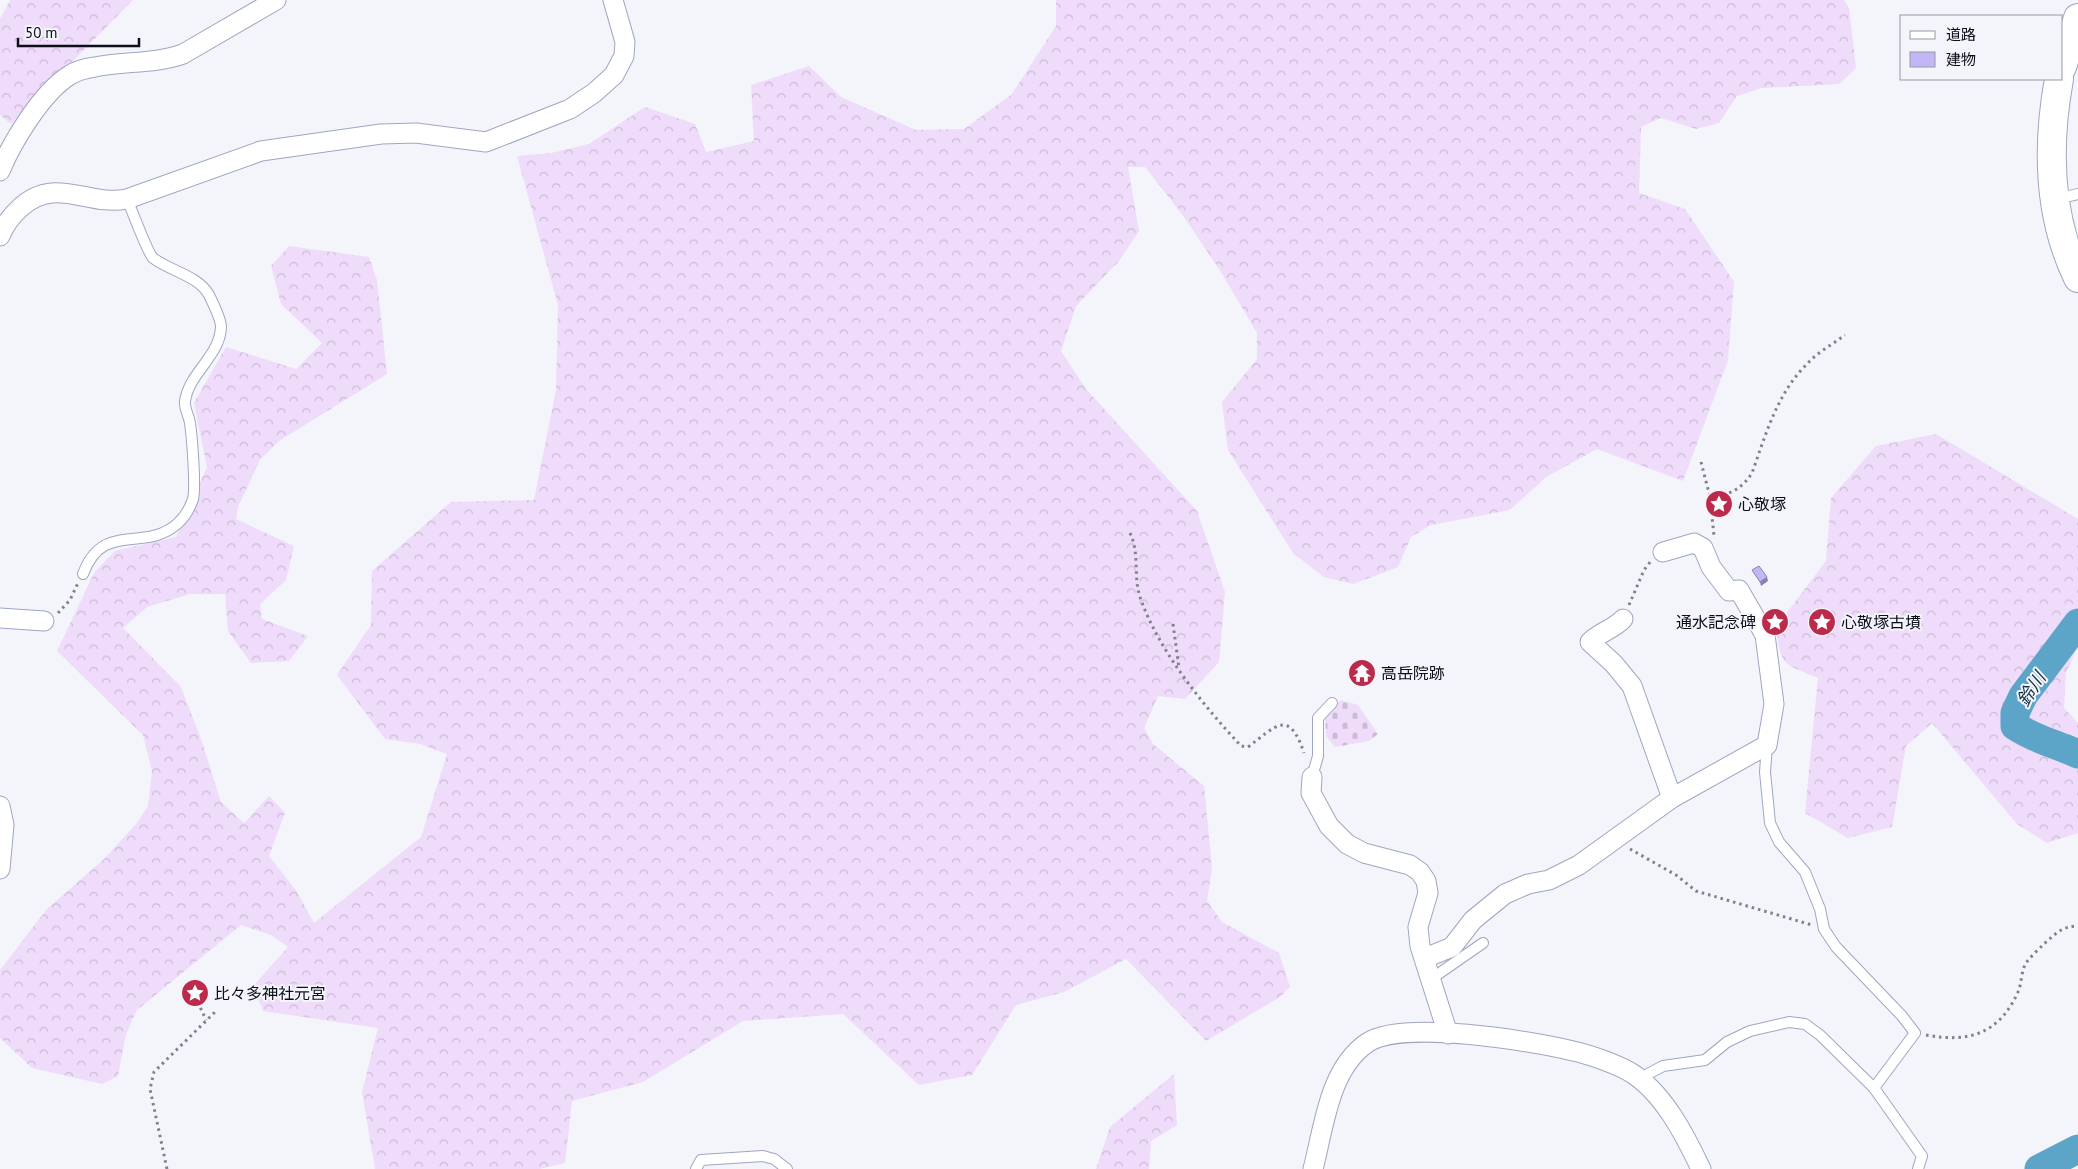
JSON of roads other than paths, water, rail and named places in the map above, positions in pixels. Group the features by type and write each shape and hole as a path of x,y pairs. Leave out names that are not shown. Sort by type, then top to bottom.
{"main road":[{"path":"2063,64 2078,18"},
{"path":"2059,80 2051,138 2066,196 2060,226 2078,278"}],"street":[{"path":"0,171 7,155 39,105 70,75 94,67 168,59 183,54 276,0"},
{"path":"1,227 24,204 49,192 64,192 115,202 261,151 381,134 416,133 486,142 570,108 594,93 614,75 624,56 625,42 613,0"},
{"path":"1425,958 1452,947 1473,920 1505,894 1528,884 1549,880 1579,865 1672,798 1767,745 1774,704 1765,635 1739,590 1729,591 1712,567 1703,548 1694,544 1663,552"},
{"path":"0,618 44,621"},
{"path":"1623,620 1618,625 1601,632 1590,642 1614,664 1632,686 1672,798"},
{"path":"1312,776 1311,793 1329,826 1347,844 1364,853 1410,865 1420,872 1426,881 1428,892 1418,927 1420,946 1448,1034"},
{"path":"0,806 4,832 0,868"},
{"path":"1313,1169 1336,1083 1350,1058 1368,1042 1385,1035 1448,1034 1501,1038 1575,1051 1630,1072 1642,1082 1676,1121 1701,1169"}],"lane":[{"path":"83,574 88,559 99,548 115,541 155,536 176,525 187,512 194,497 190,422 185,403 190,384 215,347 221,326 209,294 199,284 152,257 127,199"},
{"path":"1312,776 1318,756 1318,718 1332,703"},
{"path":"1767,745 1765,772 1770,823 1779,842 1805,872 1820,909 1824,929 1836,947 1902,1016 1915,1034 1874,1088"},
{"path":"1431,978 1483,942"},
{"path":"1642,1082 1648,1074 1663,1066 1705,1060 1727,1042 1750,1030 1789,1022 1805,1024 1820,1035 1874,1088 1922,1156 1918,1169"},
{"path":"696,1169 701,1160 756,1158 763,1156 774,1159 787,1169"}],"waterway":[{"name":"鈴川","path":"2078,623 2023,696 2015,713 2015,726 2038,738 2078,754"},
{"name":"鈴川","path":"2039,1169 2078,1149"}],"place":[{"name":"心敬塚","path":"1719,504"},
{"name":"通水記念碑","path":"1775,622"},
{"name":"心敬塚古墳","path":"1822,622"},
{"name":"高岳院跡","path":"1362,673"},
{"name":"比々多神社元宮","path":"195,993"}]}
